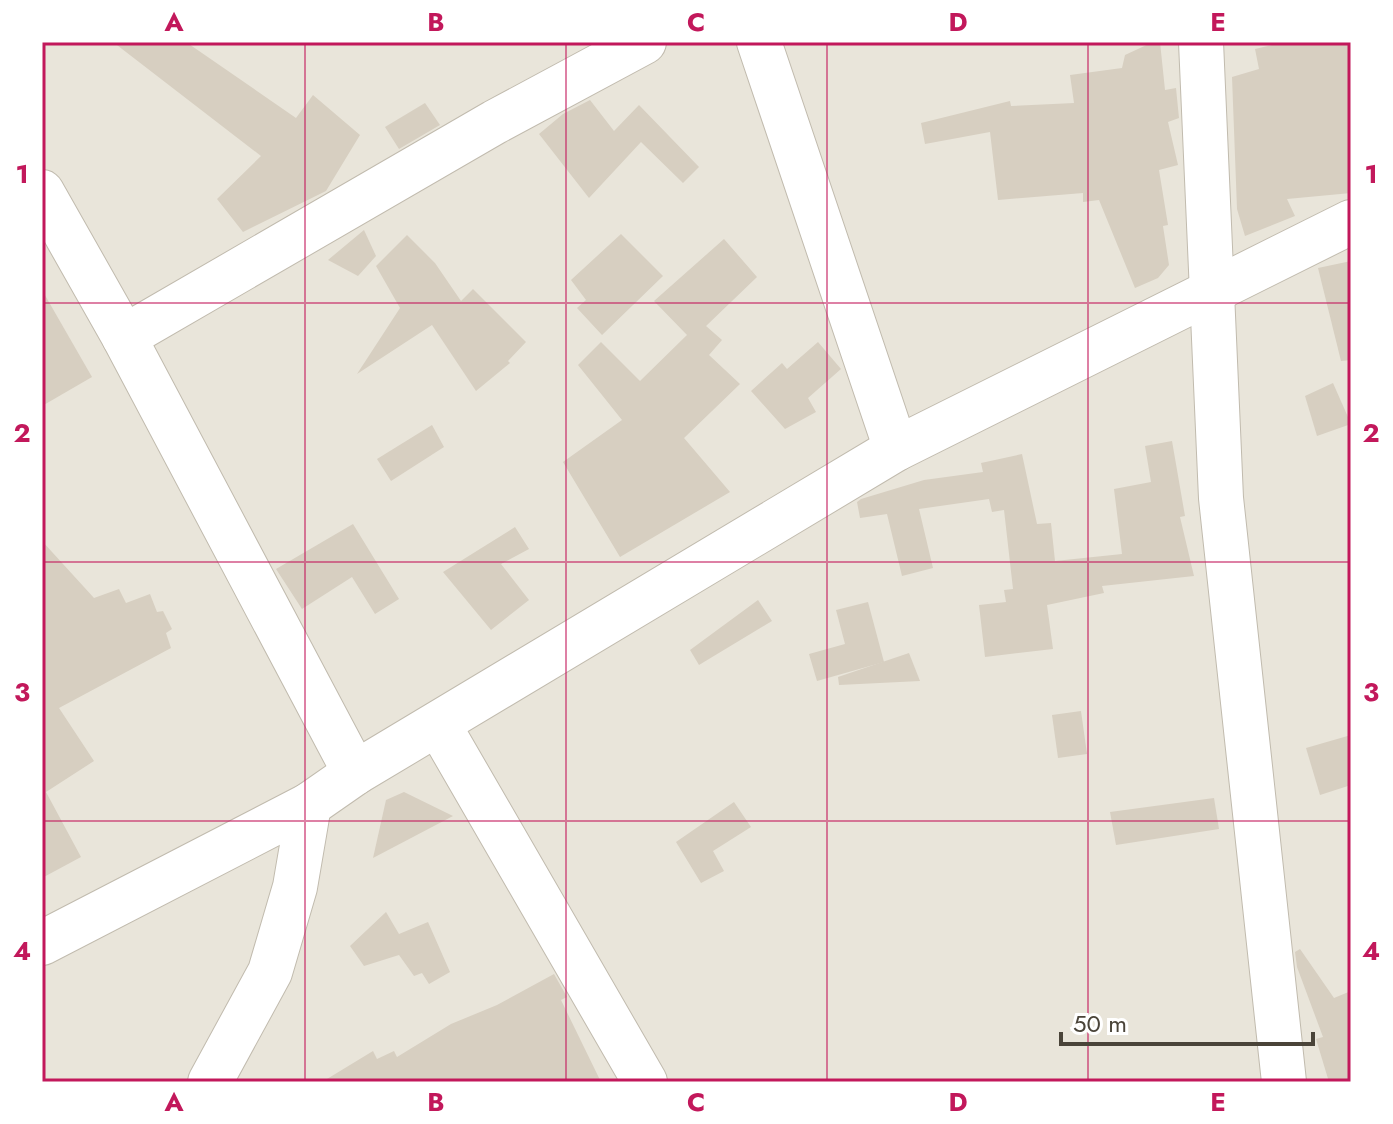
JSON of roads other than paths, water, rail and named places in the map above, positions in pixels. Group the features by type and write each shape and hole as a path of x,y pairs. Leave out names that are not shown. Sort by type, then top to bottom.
{"street":[{"path":"124,337 495,122 644,42"},
{"path":"759,42 896,449"},
{"path":"1201,42 1221,498 1284,1082"},
{"path":"42,192 124,337 355,773"},
{"path":"42,943 309,805 355,773 896,449 1351,222"},
{"path":"438,724 645,1082"},
{"path":"210,1082 270,972 295,887 309,805"}]}
